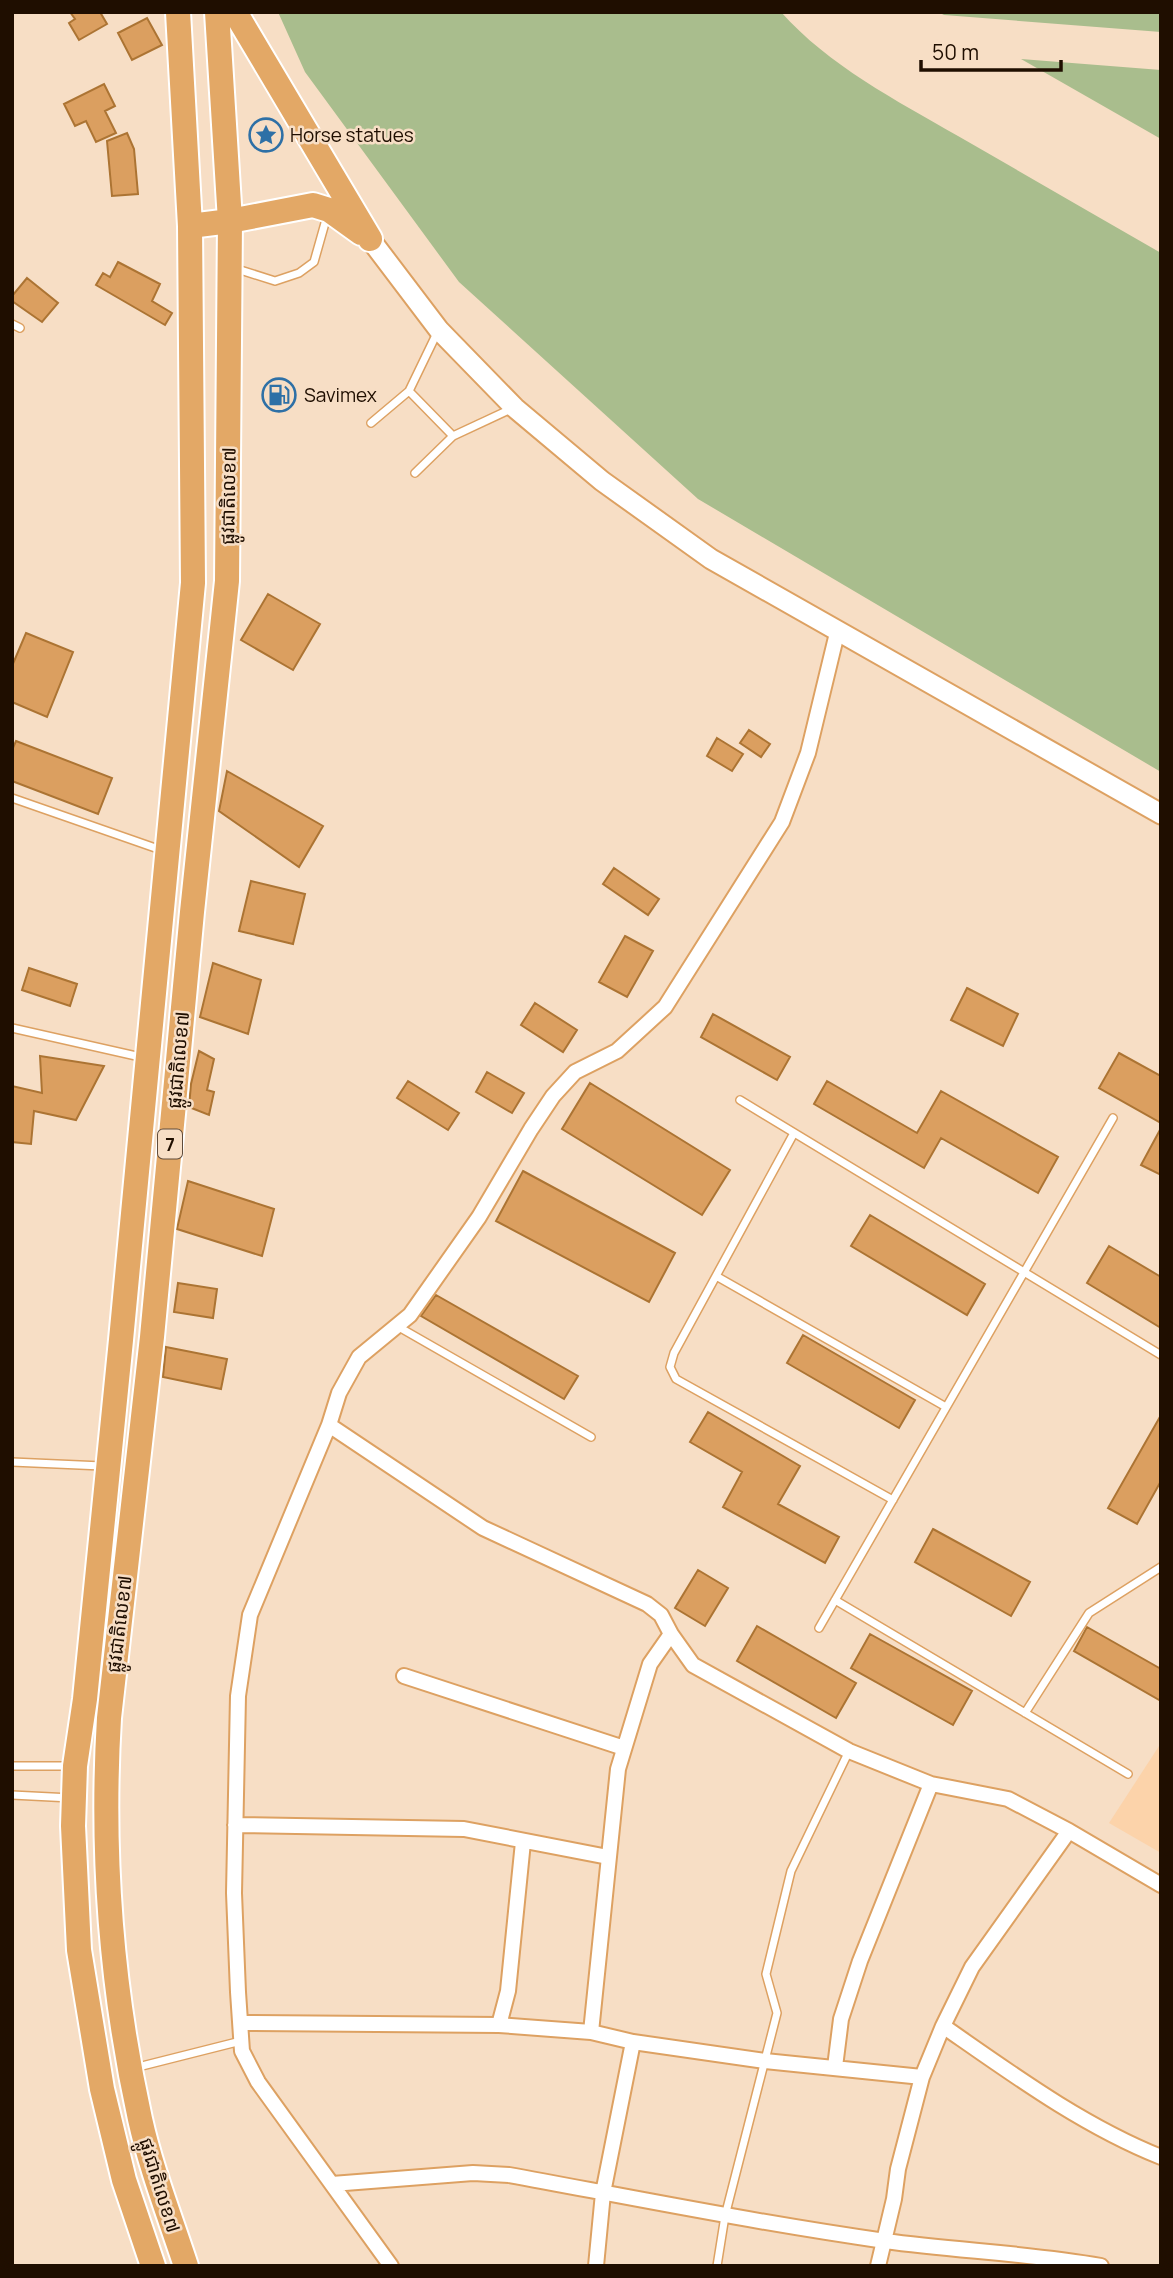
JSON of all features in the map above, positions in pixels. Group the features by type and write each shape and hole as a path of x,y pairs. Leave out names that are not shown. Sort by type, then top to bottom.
{"highway":[{"name":"ផ្លូវជាតិលេខ៧","path":"153,2266 110,2129 79,1950 73,1826 75,1766 85,1699 109,1466 193,583 190,226 178,12"},
{"name":"ផ្លូវជាតិលេខ៧","path":"186,2266 140,2121 130,2069 111,1945 105,1832 109,1718 152,1337 192,912 227,581 230,221 217,12"},
{"path":"235,12 370,239"},
{"path":"190,226 313,205 329,210 370,239"},
{"path":"193,583 227,581"},
{"path":"160,908 192,912"},
{"path":"121,1340 152,1337"},
{"path":"110,2129 140,2121"}],"street":[{"path":"370,239 439,330 515,408 602,481 711,559 1161,814"},
{"path":"391,2266 258,2082 242,2051 234,1893 235,1825 238,1696 250,1615 329,1425 339,1392 359,1357 410,1315 479,1217 531,1129 554,1096 575,1072 617,1051 665,1007 782,822 808,753 838,629"},
{"path":"329,1425 484,1528 647,1604 661,1615 693,1665 849,1751 931,1784 1008,1799 1161,1885"},
{"path":"591,2032 618,1769 650,1664 671,1634"},
{"path":"404,1676 624,1748"},
{"path":"835,2067 841,2019 860,1961 931,1784"},
{"path":"235,1825 464,1829 608,1857"},
{"path":"878,2266 894,2199 898,2169 922,2077 943,2026 972,1966 1069,1831"},
{"path":"499,2025 508,1991 523,1842"},
{"path":"241,2023 499,2025 591,2032 633,2042 765,2061 922,2077"},
{"path":"943,2026 1054,2101 1132,2146 1161,2157"},
{"path":"596,2266 603,2193 633,2042"},
{"path":"332,2184 472,2173 509,2175 726,2216 883,2241 1068,2260 1101,2266"}],"lane":[{"path":"230,266 275,281 299,273 314,261 329,210"},
{"path":"371,423 409,391 439,330"},
{"path":"409,391 453,436"},
{"path":"415,473 453,436 515,408"},
{"path":"12,798 166,851"},
{"path":"12,1028 147,1058"},
{"path":"740,1100 1161,1355"},
{"path":"819,1628 1113,1118"},
{"path":"794,1133 674,1353 670,1367 676,1379 893,1500"},
{"path":"716,1276 946,1407"},
{"path":"397,1326 591,1437"},
{"path":"12,1462 109,1466"},
{"path":"1024,1713 1089,1613 1161,1567"},
{"path":"835,1600 1128,1774"},
{"path":"717,2266 726,2216 777,2013 766,1974 791,1871 849,1751"},
{"path":"12,1766 75,1766"},
{"path":"12,1795 74,1798"},
{"path":"130,2069 242,2040"}],"shaded area":[{"path":"1161,1743 1161,1853 1109,1823"}],"green space":[{"path":"278,12 781,12 820,49 864,81 1161,253 1161,772 698,499 459,282 305,72"},
{"path":"938,12 1161,12 1161,32 944,15"},
{"path":"1021,59 1161,70 1161,139"}],"building":[{"path":"70,12 100,12 107,24 79,40 69,23 75,19"},
{"path":"147,18 162,45 132,60 118,33"},
{"path":"104,84 115,106 105,111 116,133 96,142 86,121 75,126 64,104"},
{"path":"127,133 134,149 138,194 112,196 107,141"},
{"path":"118,262 160,284 152,301 172,313 165,325 96,285 103,273 110,277"},
{"path":"27,278 58,303 42,322 12,301 12,296"},
{"path":"268,594 320,624 293,670 241,640"},
{"path":"26,633 73,652 47,717 12,702 12,666"},
{"path":"749,730 770,744 761,757 740,743"},
{"path":"717,738 743,754 732,771 707,756"},
{"path":"16,741 112,778 98,814 12,781 12,750"},
{"path":"227,771 323,826 299,867 219,811"},
{"path":"614,868 659,899 648,915 603,884"},
{"path":"251,881 305,894 293,944 239,931"},
{"path":"625,936 653,951 627,997 599,982"},
{"path":"213,963 261,980 248,1034 200,1017"},
{"path":"29,968 77,984 70,1006 22,990"},
{"path":"967,988 1018,1014 1003,1046 951,1020"},
{"path":"535,1003 577,1030 563,1052 521,1025"},
{"path":"713,1014 790,1057 777,1080 701,1037"},
{"path":"199,1051 214,1059 207,1090 214,1092 209,1115 189,1107"},
{"path":"1119,1053 1161,1076 1161,1123 1099,1088"},
{"path":"40,1056 104,1066 76,1120 34,1111 31,1144 12,1142 12,1086 42,1093"},
{"path":"487,1072 524,1093 512,1113 476,1092"},
{"path":"408,1081 459,1113 448,1130 397,1098"},
{"path":"827,1081 917,1133 941,1091 1058,1157 1038,1193 941,1138 924,1168 814,1104"},
{"path":"590,1083 730,1170 702,1215 562,1129"},
{"path":"1161,1128 1161,1175 1141,1165"},
{"path":"523,1171 675,1253 649,1302 496,1221"},
{"path":"188,1181 274,1209 262,1256 177,1229"},
{"path":"870,1215 985,1284 967,1315 851,1246"},
{"path":"1109,1246 1161,1277 1161,1328 1087,1283"},
{"path":"178,1283 217,1289 213,1318 174,1312"},
{"path":"436,1295 578,1376 564,1399 421,1316"},
{"path":"803,1335 915,1400 899,1428 787,1363"},
{"path":"166,1347 227,1359 221,1389 163,1377"},
{"path":"708,1412 800,1466 778,1504 839,1537 825,1563 723,1507 742,1472 690,1442"},
{"path":"1161,1415 1161,1481 1137,1524 1108,1508"},
{"path":"933,1529 1030,1582 1011,1616 915,1562"},
{"path":"698,1570 728,1588 705,1626 675,1608"},
{"path":"757,1626 856,1683 836,1718 737,1661"},
{"path":"1087,1627 1161,1669 1161,1701 1074,1651"},
{"path":"870,1634 972,1691 953,1725 851,1668"}],"place":[{"name":"Horse statues","path":"266,135"},
{"name":"Savimex","path":"279,395"}]}
